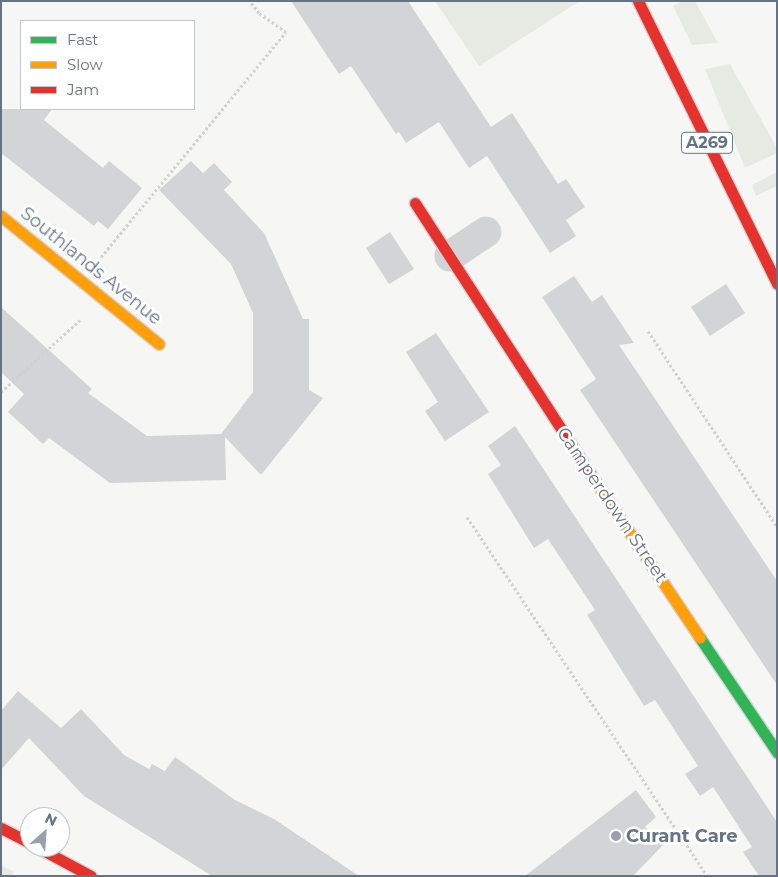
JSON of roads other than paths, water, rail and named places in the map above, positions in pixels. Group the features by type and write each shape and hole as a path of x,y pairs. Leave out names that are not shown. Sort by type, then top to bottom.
{"street":[{"name":"A269","path":"638,1 777,284"},
{"name":"Camperdown Street","path":"415,203 777,752"},
{"name":"Southlands Avenue","path":"1,216 159,344"},
{"path":"450,256 486,232"},
{"path":"1,828 20,838"},
{"path":"56,857 91,876"}],"place":[{"name":"Curant Care","path":"616,836"}]}
